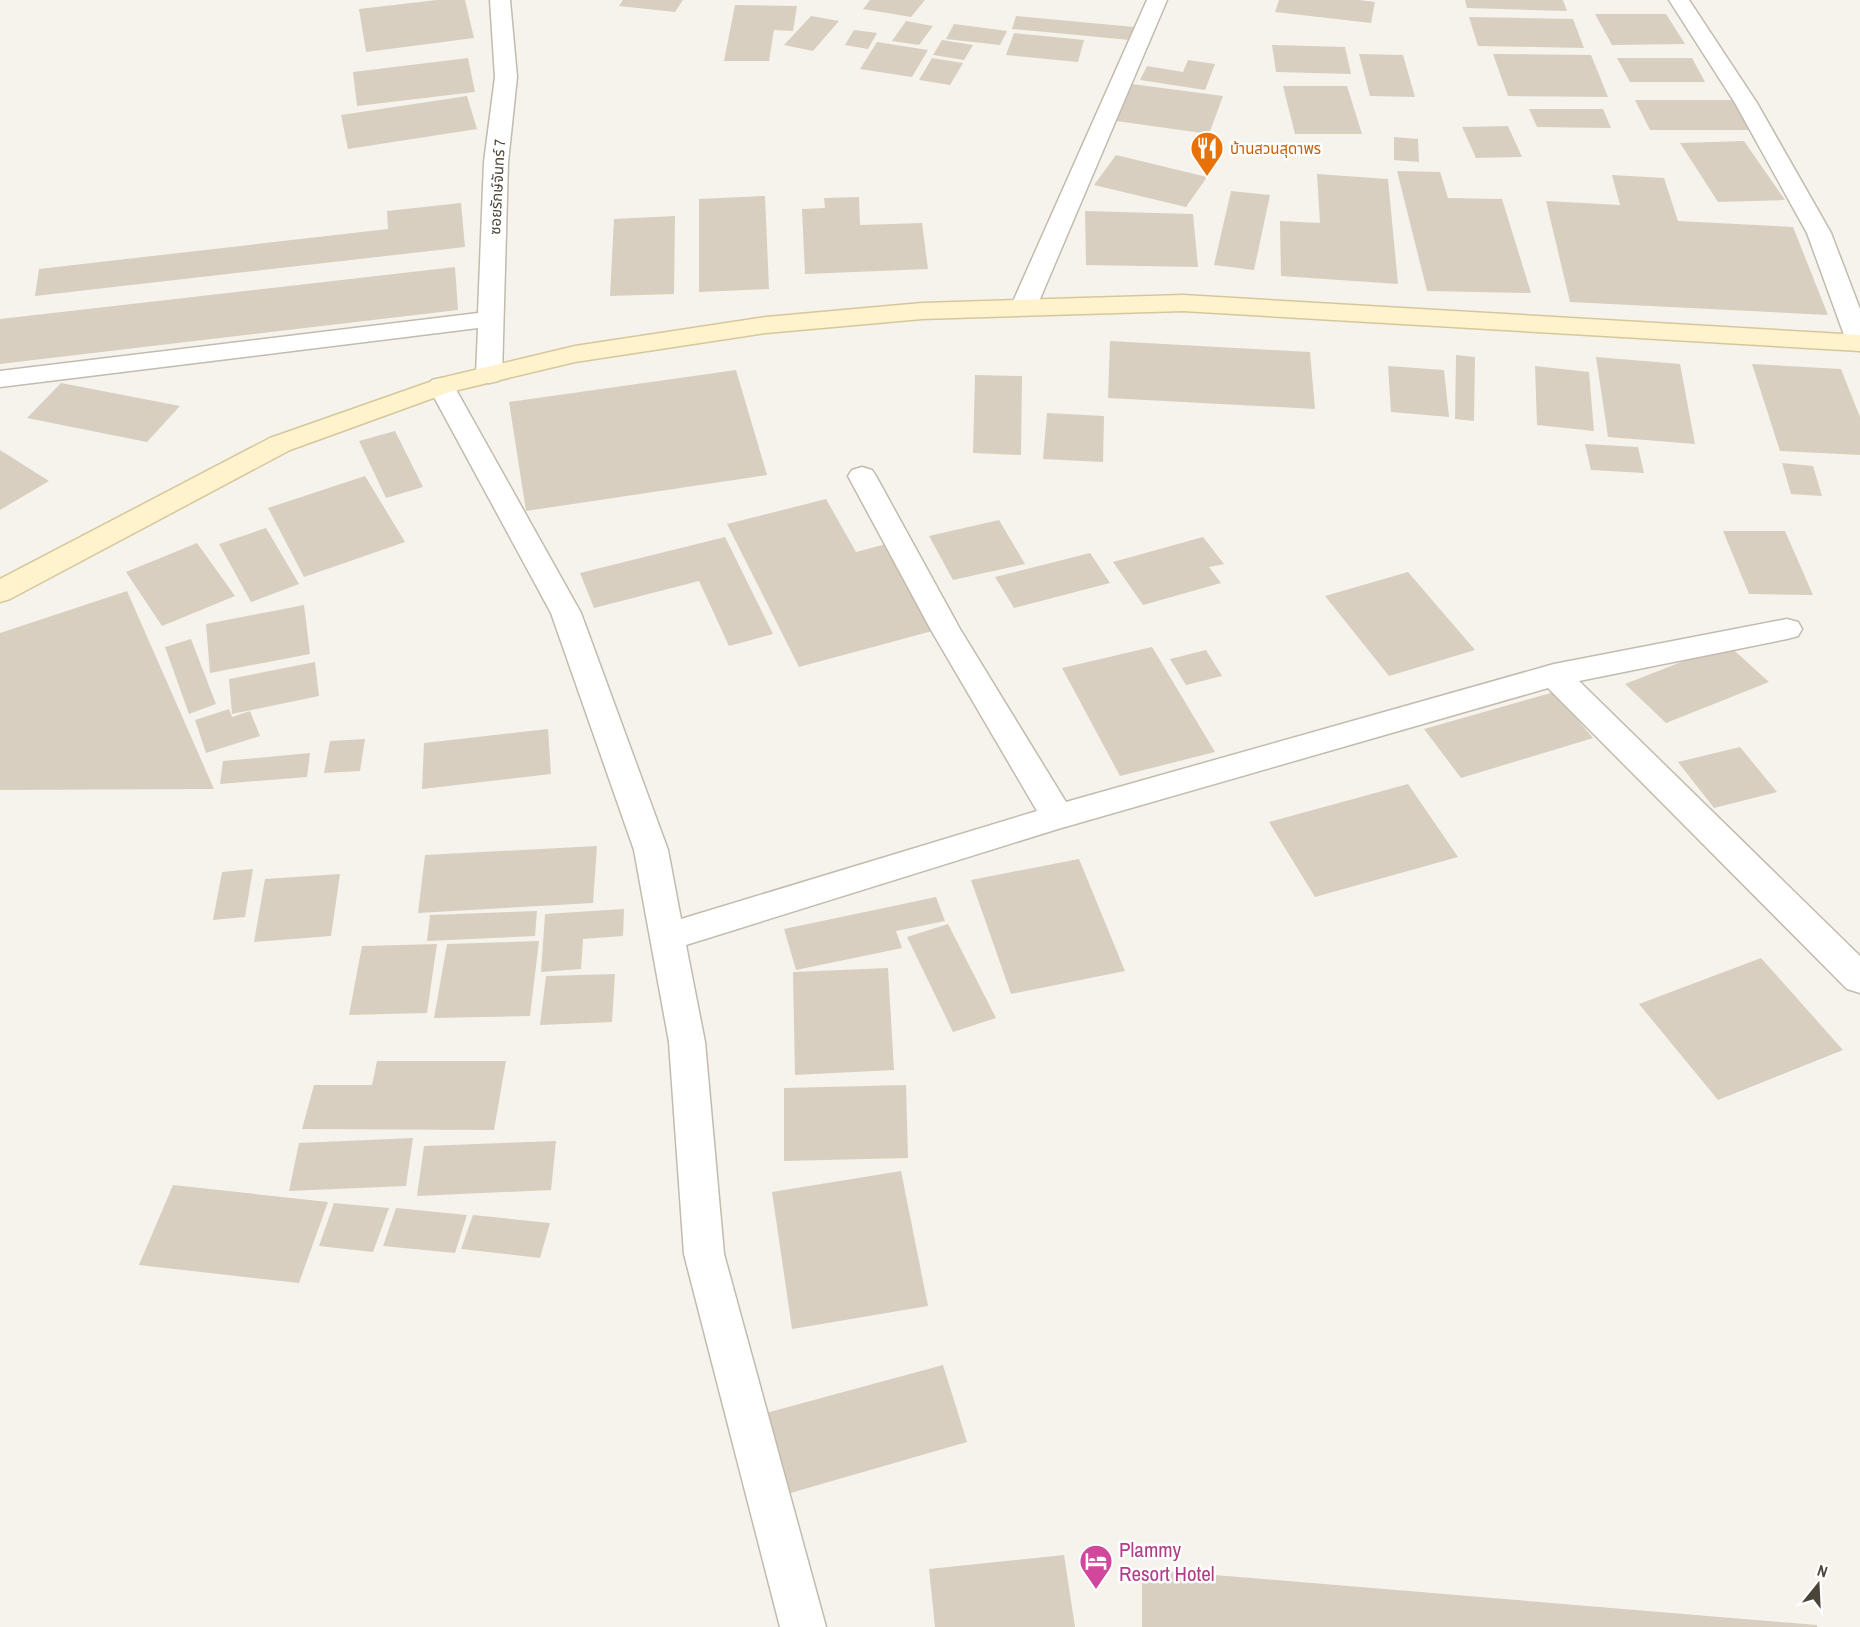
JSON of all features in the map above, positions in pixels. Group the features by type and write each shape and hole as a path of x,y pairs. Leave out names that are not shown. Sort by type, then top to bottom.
{"main road":[{"path":"0,592 280,444 441,386 575,354 766,324 1024,306 1183,303 1860,343"}],"street":[{"name":"ซอยรักษ์จันทร์ 7","path":"489,375 496,162 506,77 500,0"},
{"path":"1024,306 1156,0"},
{"path":"1679,0 1746,102 1819,233 1860,343"},
{"path":"0,379 491,319"},
{"path":"441,386 566,613 651,850 687,1042 704,1254 803,1627"},
{"path":"862,476 946,630 1058,817"},
{"path":"668,937 1058,817 1554,675 1787,629"},
{"path":"1554,675 1860,979"}],"building":[{"path":"437,0 465,0 474,38 366,52 359,9"},
{"path":"623,0 683,0 675,12 619,6"},
{"path":"870,0 925,0 911,17 863,9"},
{"path":"1279,0 1375,2 1371,23 1275,12"},
{"path":"1465,0 1563,0 1567,11 1467,8"},
{"path":"735,5 797,6 793,31 774,30 769,61 724,61"},
{"path":"1595,14 1666,14 1685,44 1612,45"},
{"path":"811,16 839,21 813,51 784,45"},
{"path":"1016,16 1134,27 1130,40 1012,29"},
{"path":"1469,17 1573,19 1584,48 1478,46"},
{"path":"906,21 933,26 919,45 892,41"},
{"path":"954,24 1007,31 1000,45 946,39"},
{"path":"854,30 877,33 868,49 845,45"},
{"path":"1014,33 1084,40 1078,62 1006,55"},
{"path":"942,40 973,45 964,60 933,55"},
{"path":"877,42 928,50 912,77 860,69"},
{"path":"1272,45 1345,47 1351,74 1276,72"},
{"path":"1359,54 1403,55 1415,97 1370,96"},
{"path":"1493,54 1591,55 1608,97 1508,96"},
{"path":"468,58 475,92 357,106 353,72"},
{"path":"932,58 963,63 950,85 919,80"},
{"path":"1617,58 1692,58 1705,82 1630,82"},
{"path":"1188,60 1215,64 1205,90 1140,80 1147,66 1183,72"},
{"path":"1132,84 1223,96 1209,134 1116,121"},
{"path":"1283,86 1347,86 1362,134 1295,134"},
{"path":"467,96 477,129 348,149 341,115"},
{"path":"1635,100 1740,100 1758,130 1650,130"},
{"path":"1529,109 1603,109 1611,128 1537,127"},
{"path":"1508,126 1522,157 1476,158 1462,127"},
{"path":"1394,137 1418,139 1419,162 1394,160"},
{"path":"1744,141 1785,200 1718,202 1680,143"},
{"path":"1116,155 1207,177 1186,207 1094,185"},
{"path":"1397,171 1440,172 1448,198 1502,199 1531,293 1427,291"},
{"path":"1317,174 1388,179 1398,284 1281,276 1280,221 1320,223"},
{"path":"1612,175 1664,178 1678,221 1793,227 1828,315 1570,302 1546,201 1620,205"},
{"path":"1231,191 1270,195 1254,270 1214,265"},
{"path":"765,196 769,289 699,292 699,199"},
{"path":"859,197 860,225 922,223 928,269 805,274 802,209 825,208 824,198"},
{"path":"461,203 465,247 35,296 39,269 388,229 387,211"},
{"path":"1085,211 1193,214 1198,267 1086,265"},
{"path":"675,216 674,294 610,296 614,219"},
{"path":"455,267 458,310 0,364 0,319"},
{"path":"1110,341 1310,352 1315,409 1108,398"},
{"path":"1456,355 1475,357 1474,421 1455,419"},
{"path":"1596,357 1680,364 1695,444 1608,437"},
{"path":"1752,364 1841,369 1860,417 1860,455 1780,451"},
{"path":"1388,366 1444,370 1449,417 1391,412"},
{"path":"1535,366 1589,372 1594,431 1537,425"},
{"path":"736,370 767,475 526,511 509,402"},
{"path":"975,375 1022,376 1021,455 973,453"},
{"path":"61,383 180,406 147,442 27,418"},
{"path":"1047,413 1104,416 1103,462 1043,459"},
{"path":"395,431 423,487 386,498 359,441"},
{"path":"1585,444 1638,447 1644,473 1591,470"},
{"path":"0,450 49,481 0,510"},
{"path":"1782,463 1813,466 1822,496 1791,494"},
{"path":"365,476 405,542 304,577 268,508"},
{"path":"826,499 856,552 886,544 936,630 799,667 727,524"},
{"path":"999,520 1025,564 953,580 929,536"},
{"path":"266,528 299,584 251,602 219,544"},
{"path":"1723,531 1785,531 1813,595 1749,594"},
{"path":"725,537 773,634 729,646 699,581 594,608 580,573"},
{"path":"1203,537 1224,564 1209,567 1221,583 1143,605 1113,562"},
{"path":"197,543 235,596 162,626 126,572"},
{"path":"1090,553 1110,583 1014,608 995,577"},
{"path":"1408,572 1475,650 1389,676 1325,596"},
{"path":"127,591 214,789 0,790 0,633"},
{"path":"304,605 310,654 210,673 206,624"},
{"path":"191,639 216,704 189,714 165,647"},
{"path":"1727,644 1769,682 1666,723 1625,684"},
{"path":"1152,647 1215,752 1120,776 1062,668"},
{"path":"1206,650 1222,676 1186,685 1170,659"},
{"path":"315,662 319,696 232,714 229,679"},
{"path":"1554,692 1593,738 1461,778 1424,729"},
{"path":"229,709 232,717 250,711 260,736 206,753 195,720"},
{"path":"548,729 551,774 422,789 424,743"},
{"path":"365,739 360,771 324,773 330,741"},
{"path":"1740,747 1777,792 1714,808 1678,762"},
{"path":"310,753 307,777 220,784 223,761"},
{"path":"1408,784 1458,857 1315,897 1269,822"},
{"path":"597,846 593,903 418,913 425,855"},
{"path":"1079,859 1125,971 1011,994 971,880"},
{"path":"253,869 245,917 213,920 222,872"},
{"path":"340,874 331,936 254,942 265,879"},
{"path":"936,897 945,921 896,931 902,948 796,970 784,929"},
{"path":"624,909 623,936 583,939 581,969 541,972 545,914"},
{"path":"537,911 535,936 427,941 430,915"},
{"path":"948,924 996,1018 953,1032 907,937"},
{"path":"539,941 530,1016 434,1018 447,944"},
{"path":"437,944 427,1013 349,1015 362,946"},
{"path":"1761,958 1843,1050 1718,1100 1639,1004"},
{"path":"888,968 894,1070 795,1075 793,972"},
{"path":"615,974 612,1022 540,1025 546,976"},
{"path":"377,1061 506,1061 494,1130 302,1129 314,1085 372,1085"},
{"path":"906,1085 908,1158 784,1161 784,1088"},
{"path":"413,1138 406,1186 289,1191 299,1143"},
{"path":"556,1141 551,1190 417,1196 424,1146"},
{"path":"901,1171 928,1306 792,1329 772,1192"},
{"path":"173,1185 328,1202 299,1283 139,1265"},
{"path":"334,1203 389,1208 373,1252 319,1246"},
{"path":"396,1208 467,1215 455,1253 383,1246"},
{"path":"473,1215 550,1223 540,1258 461,1249"},
{"path":"943,1365 967,1442 787,1494 766,1413"},
{"path":"1064,1555 1075,1627 935,1627 929,1569"},
{"path":"1142,1569 1817,1625 1817,1627 1142,1627"}],"place":[{"name":"บ้านสวนสุดาพร","path":"1207,177"},
{"name":"Plammy Resort Hotel","path":"1096,1590"}]}
